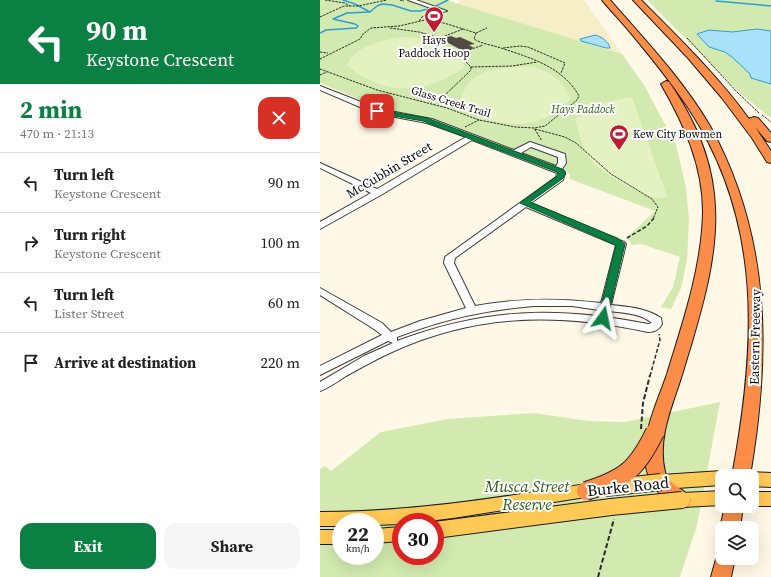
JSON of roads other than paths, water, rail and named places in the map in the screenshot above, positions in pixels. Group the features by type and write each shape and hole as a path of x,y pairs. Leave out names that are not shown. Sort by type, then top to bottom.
{"highway":[{"name":"Eastern Freeway","path":"606,0 667,72 705,126 737,192 747,228 757,293 758,356 750,423 742,469"},
{"path":"637,0 696,60 719,86 749,125 771,160"},
{"path":"586,491 608,484 623,477 637,465 644,455 655,432 672,382 704,263 709,212 707,180 700,150 688,122 630,28"},
{"path":"719,86 771,139"},
{"path":"655,432 654,456 656,473 669,492 682,500"},
{"path":"722,577 724,565"}],"main road":[{"name":"Burke Road","path":"320,519 373,518 412,515 586,491 661,482 715,478"},
{"path":"759,479 771,480"},
{"name":"Burke Road","path":"444,529 611,507 715,498"},
{"path":"759,499 771,499"},
{"path":"320,537 332,537"}],"street":[{"path":"411,0 440,10"},
{"path":"320,88 377,111 420,118 557,169 561,172 560,178 450,257 449,263 472,310"},
{"name":"McCubbin Street","path":"320,226 472,137"},
{"path":"515,153 530,144 562,156 562,164 557,169"},
{"path":"320,166 378,192"},
{"path":"524,203 619,242 621,246 603,318"},
{"path":"320,292 378,326 398,345"},
{"path":"320,370 389,335 438,318 472,310 528,303 573,304 605,307 651,317 657,321 657,324 652,328 648,328 603,318 540,314 489,318 446,328 398,345 360,363 320,387"}],"water":[{"path":"757,29 771,31 771,84 751,78 750,74 732,57 725,52 709,47 697,34 709,30 732,32"},
{"path":"595,35 604,40 610,48 581,41 580,39"}],"waterway":[{"path":"343,0 355,4 370,12"},
{"path":"370,12 382,4 392,5 411,11 420,11 432,8 448,0"},
{"path":"716,1 771,6"},
{"path":"320,33 326,30 356,28 358,26 355,24 333,19 347,13 370,12"}],"place":[{"name":"Hays Paddock Hoop","path":"434,33"},
{"name":"Kew City Bowmen","path":"619,151"}],"park label":[{"name":"Hays Paddock","path":"583,109"},
{"name":"Musca Street Reserve","path":"527,495"}]}
